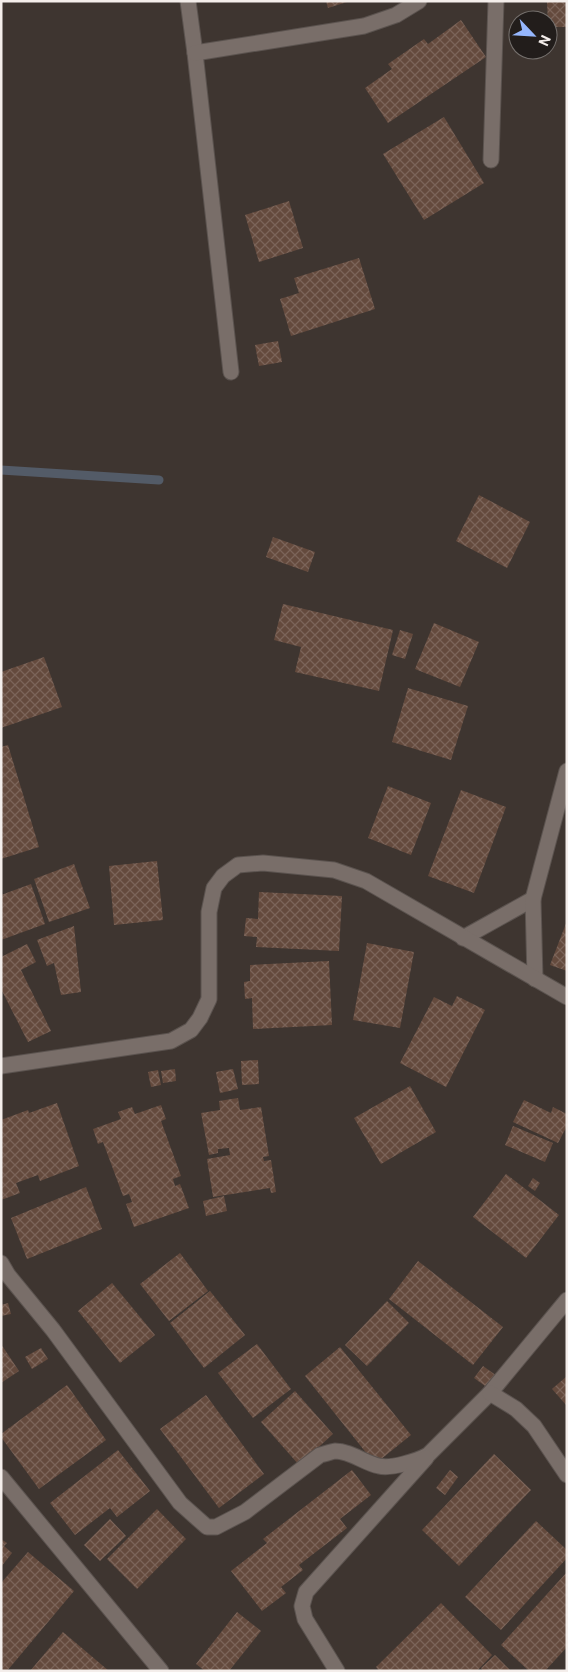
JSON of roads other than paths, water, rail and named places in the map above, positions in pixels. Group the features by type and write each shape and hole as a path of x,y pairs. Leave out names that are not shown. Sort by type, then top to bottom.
{"street":[{"path":"188,1 231,372"},
{"path":"195,53 364,26 396,15 419,1"},
{"path":"491,160 496,1"},
{"path":"535,979 533,899 567,771"},
{"path":"1,1066 171,1041 190,1030 200,1018 209,999 209,912 214,888 223,876 238,865 263,863 334,870 366,881 567,997"},
{"path":"463,938 533,899"},
{"path":"4,1272 53,1330 180,1503 207,1527 216,1527 245,1512 320,1455 334,1451 350,1454 382,1467 415,1462 428,1455"},
{"path":"337,1671 305,1619 302,1606 306,1592 428,1455 490,1393 567,1300"},
{"path":"490,1393 516,1409 534,1426 567,1475"},
{"path":"1,1477 161,1671"}],"waterway":[{"path":"1,470 159,480"}]}
